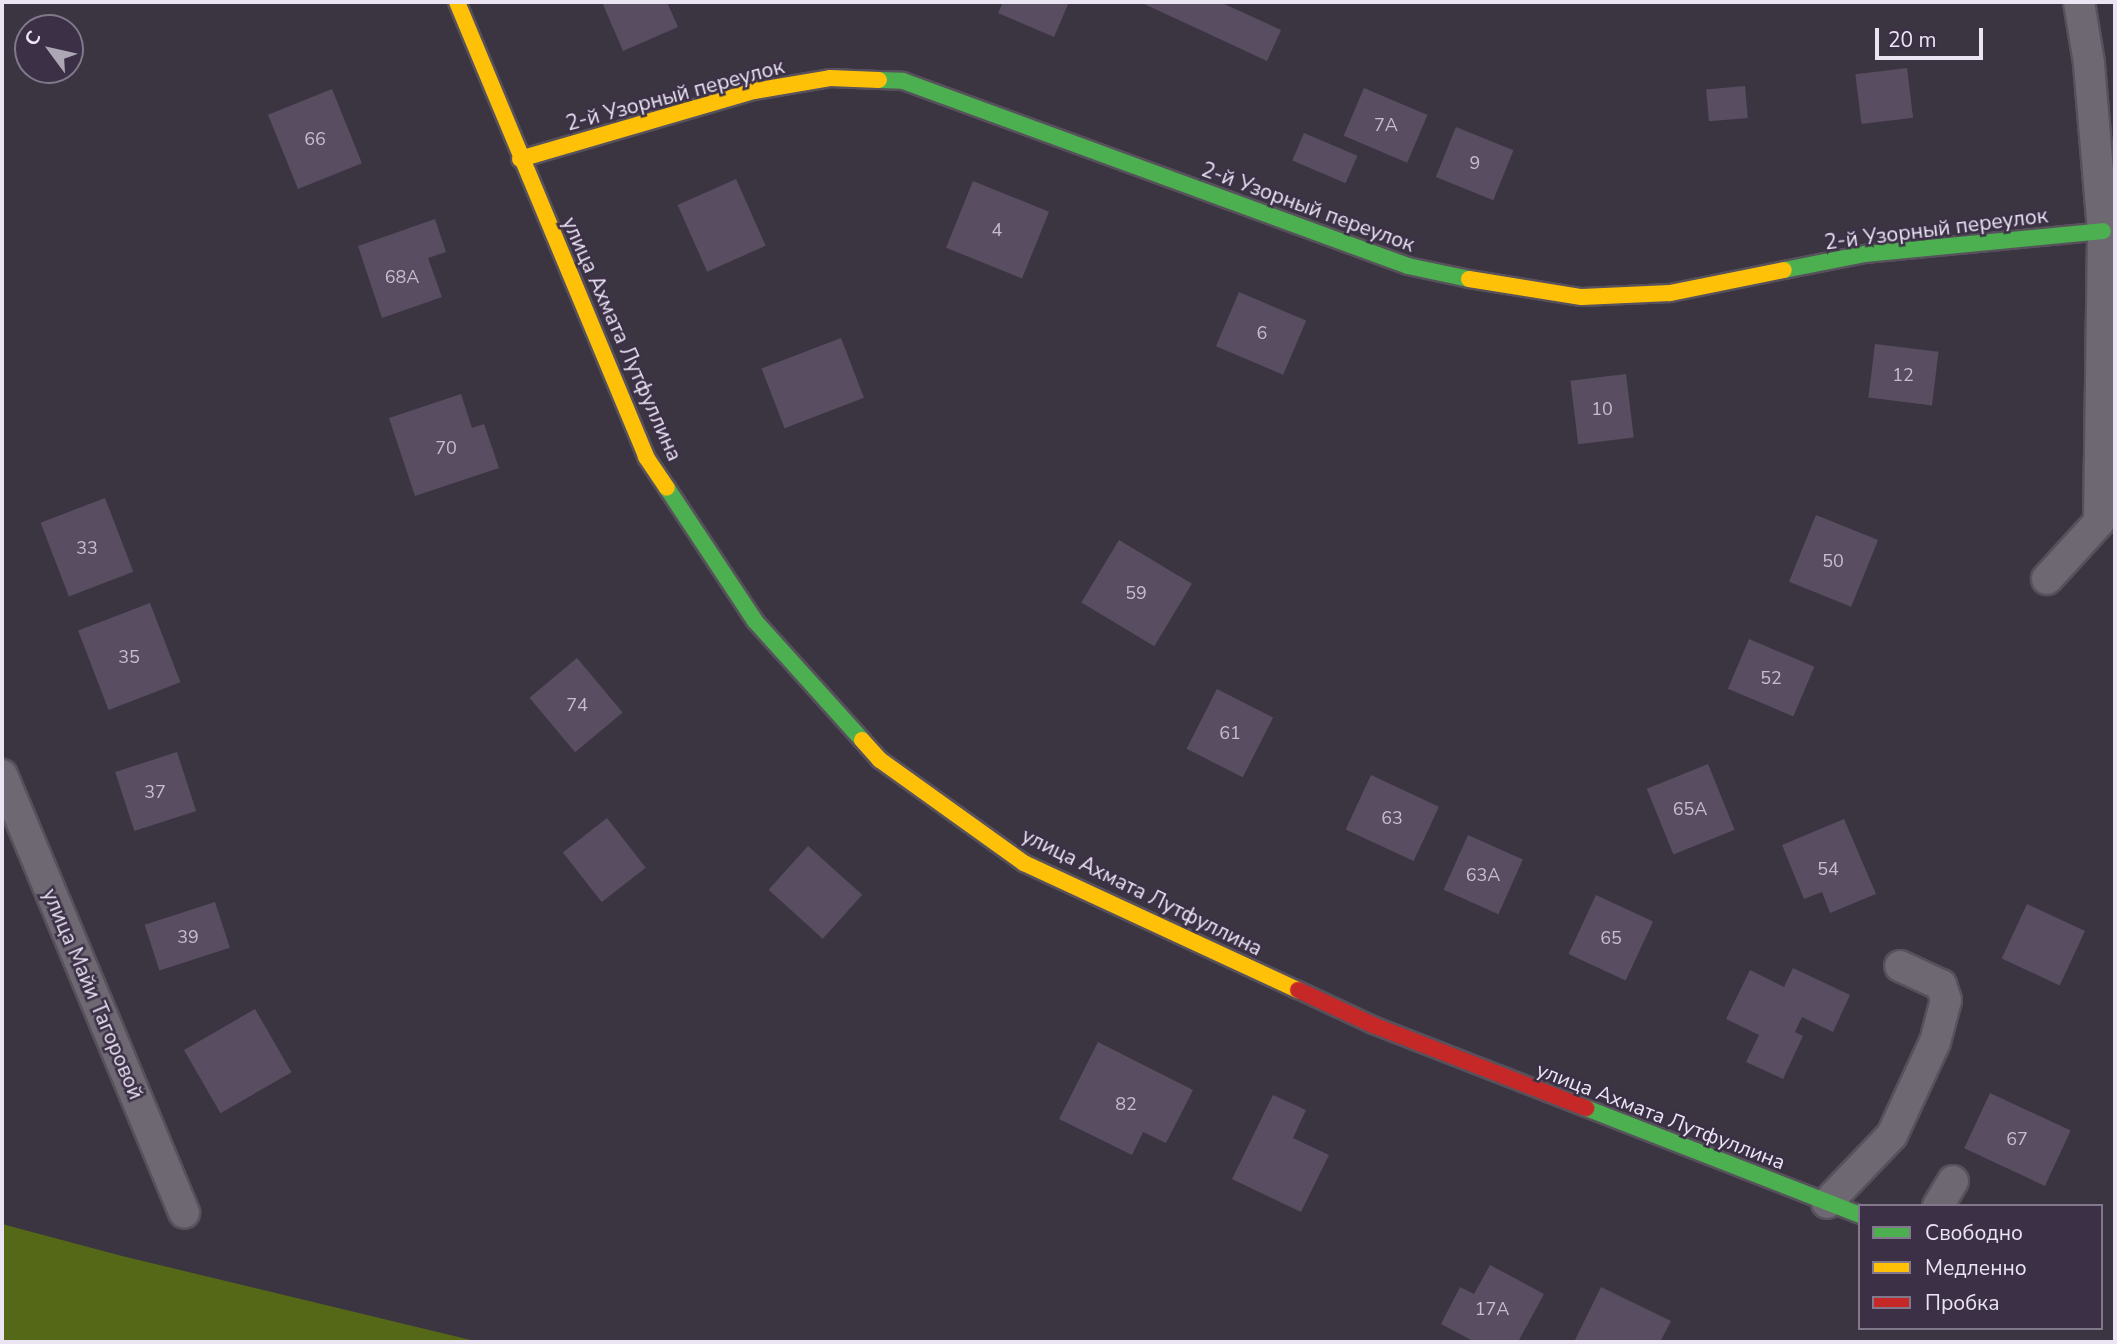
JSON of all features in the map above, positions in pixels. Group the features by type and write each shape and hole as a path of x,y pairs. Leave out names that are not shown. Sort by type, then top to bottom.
{"street":[{"name":"улица Ахмата Лутфуллина","path":"457,2 646,457 755,621 880,760 1024,863 1373,1025 1858,1213"},
{"path":"2047,579 2099,522 2103,231 2089,63 2079,2"},
{"name":"2-й Узорный переулок","path":"520,159 754,91 830,78 903,81 1408,267 1582,297 1670,293 1865,254 2103,231"},
{"name":"улица Майи Тагоровой","path":"2,775 184,1213"},
{"path":"1827,1203 1892,1135 1935,1042 1946,1000 1941,985 1900,966"}],"green space":[{"path":"2,1224 122,1256 479,1342 2,1342"}],"building":[{"path":"602,2 667,2 678,27 623,51"},
{"path":"1003,2 1069,2 1054,37 998,13"},
{"path":"1140,2 1220,2 1281,30 1267,61"},
{"path":"1907,68 1913,118 1861,124 1855,74"},
{"path":"1745,86 1748,118 1709,121 1706,89"},
{"path":"1364,88 1428,115 1407,163 1344,136"},
{"path":"332,89 362,163 298,189 268,115"},
{"path":"1456,127 1513,150 1493,200 1436,177"},
{"path":"1304,133 1357,156 1346,183 1292,161"},
{"path":"736,179 766,246 707,272 678,205"},
{"path":"973,181 1049,212 1022,278 946,248"},
{"path":"435,219 446,252 428,258 442,297 382,318 358,246"},
{"path":"1239,292 1306,321 1283,375 1216,346"},
{"path":"841,338 864,398 785,428 762,368"},
{"path":"1875,344 1939,352 1932,405 1868,398"},
{"path":"1626,374 1634,438 1578,444 1570,381"},
{"path":"461,394 472,428 484,424 499,468 415,496 389,418"},
{"path":"105,498 133,572 69,596 41,523"},
{"path":"1816,515 1878,540 1851,607 1789,582"},
{"path":"1119,540 1192,584 1154,646 1081,603"},
{"path":"150,603 180,682 109,710 78,631"},
{"path":"1749,639 1814,667 1793,716 1728,689"},
{"path":"577,658 623,712 575,752 530,698"},
{"path":"1217,689 1273,718 1243,777 1187,749"},
{"path":"177,752 196,811 134,831 115,772"},
{"path":"1708,764 1735,830 1673,855 1647,789"},
{"path":"1371,775 1439,807 1414,861 1346,829"},
{"path":"607,818 646,868 602,902 563,852"},
{"path":"1844,819 1876,894 1830,913 1822,892 1804,899 1782,845"},
{"path":"1468,835 1523,859 1498,914 1444,890"},
{"path":"808,846 862,895 823,939 769,890"},
{"path":"1596,895 1653,922 1626,981 1569,954"},
{"path":"215,902 230,948 159,971 145,925"},
{"path":"2027,904 2085,931 2060,985 2002,958"},
{"path":"1793,968 1850,995 1833,1032 1802,1017 1795,1032 1803,1036 1783,1079 1746,1062 1759,1035 1726,1019 1750,970 1784,987"},
{"path":"255,1009 292,1072 220,1113 184,1050"},
{"path":"1098,1042 1193,1090 1166,1143 1143,1132 1132,1155 1059,1119"},
{"path":"1990,1093 2071,1131 2045,1186 1964,1148"},
{"path":"1273,1095 1306,1110 1293,1138 1329,1155 1301,1212 1232,1179"},
{"path":"1490,1265 1544,1294 1518,1342 1475,1342 1441,1324 1460,1287 1474,1294"},
{"path":"1601,1287 1671,1321 1660,1342 1574,1342"}],"traffic: fast":[{"path":"879,80 903,81 1408,266 1469,279"},
{"path":"1784,270 1865,254 2103,231"},
{"path":"667,488 755,621 862,740"},
{"path":"1586,1108 1858,1214"}],"traffic: slow":[{"path":"457,2 646,457 667,488"},
{"path":"520,159 754,91 830,78 879,80"},
{"path":"1469,279 1582,297 1670,293 1784,270"},
{"path":"862,740 880,760 1024,863 1298,990"}],"traffic: jam":[{"path":"1298,990 1373,1025 1586,1108"}]}
